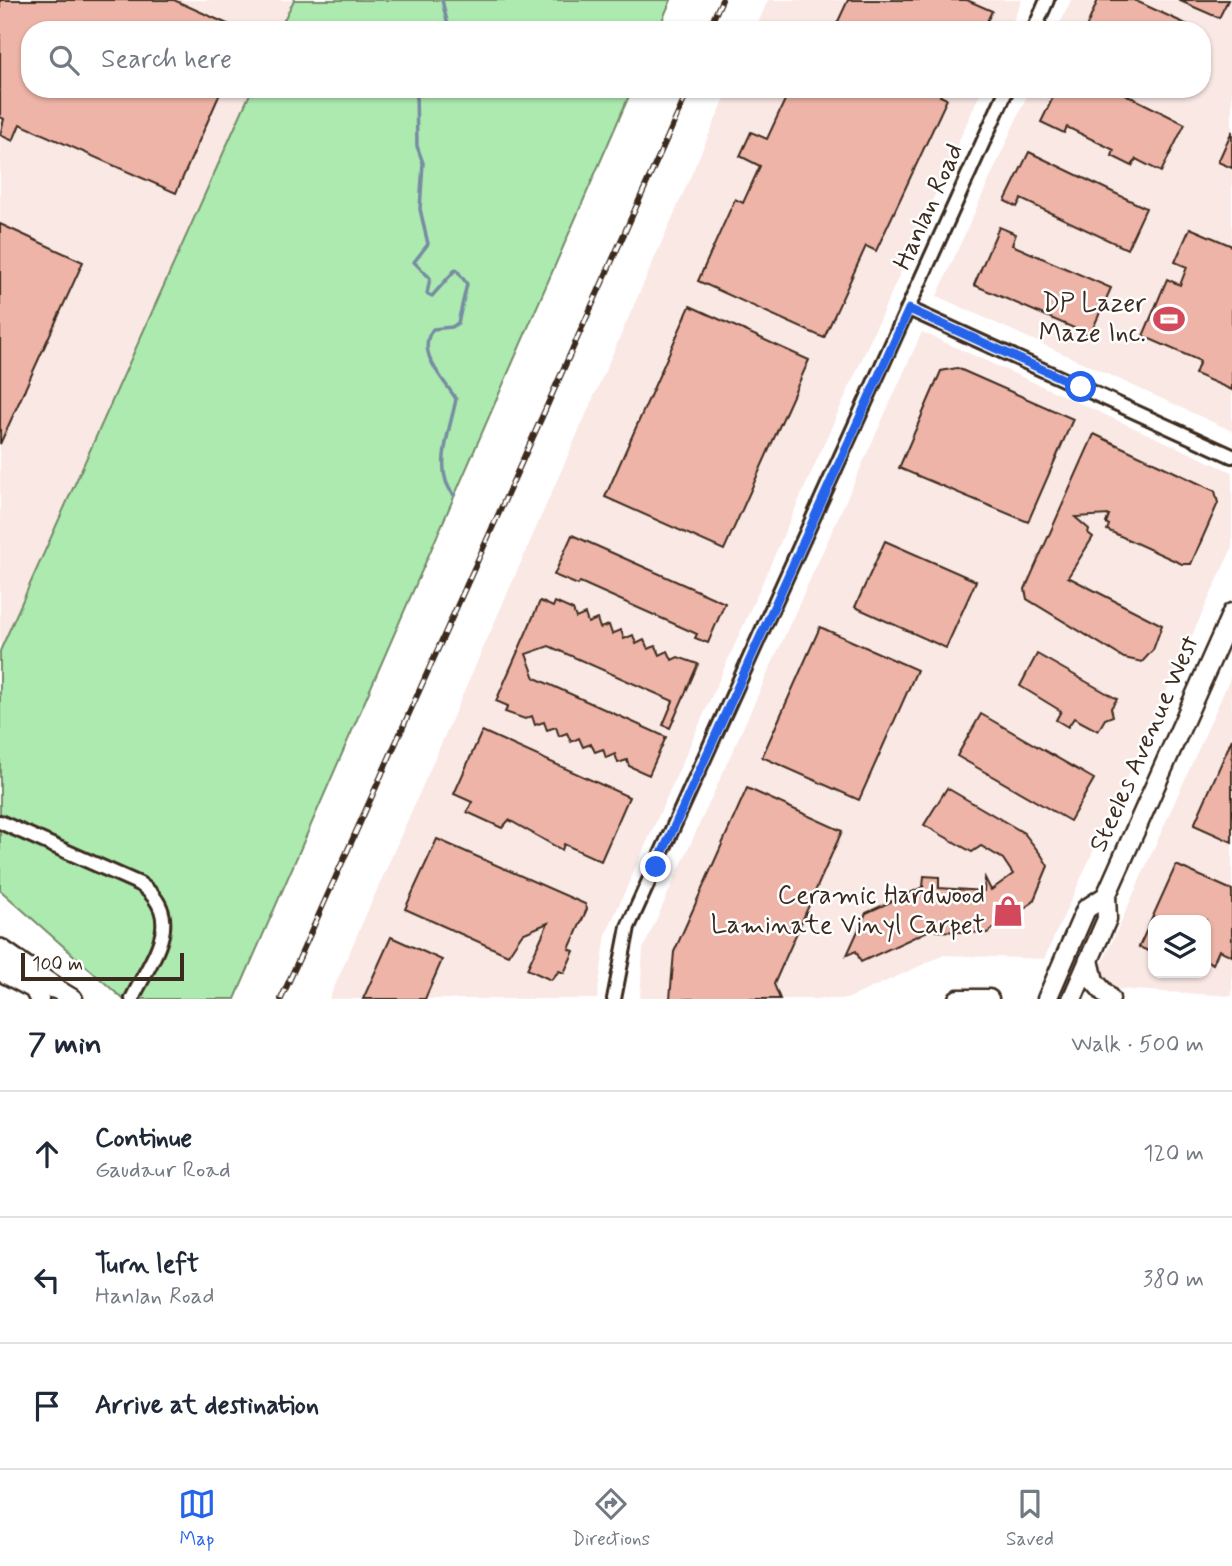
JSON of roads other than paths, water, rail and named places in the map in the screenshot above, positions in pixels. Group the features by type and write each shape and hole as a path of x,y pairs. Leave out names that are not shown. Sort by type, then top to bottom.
{"highway":[{"path":"0,950 42,992"}],"main road":[{"name":"Steeles Avenue West","path":"1072,999 1107,919 1106,896 1232,613"},
{"name":"Steeles Avenue West","path":"1046,999 1086,909 1106,896"},
{"path":"1089,960 1091,976 1098,988 1110,999"},
{"path":"0,971 42,992 73,999"},
{"path":"964,999 989,999"}],"street":[{"path":"1038,21 1047,0"},
{"name":"Hanlan Road","path":"614,999 615,979 628,927 1003,98"},
{"path":"909,309 1232,456"},
{"path":"0,821 140,884 154,895 163,914 163,933 132,999"}],"waterway":[{"path":"442,0 447,21"},
{"path":"416,98 417,146 423,163 420,209 428,244 414,262 430,278 427,294 432,296 456,269 467,284 458,323 452,327 433,329 427,347 438,374 456,399 444,462 444,474 454,495"}],"railway":[{"path":"712,21 722,0"},
{"path":"281,999 685,98"}],"place":[{"name":"DP Lazer Maze Inc.","path":"1169,319"},
{"name":"Ceramic Hardwood Laminate Vinyl Carpet","path":"1008,911"}]}
